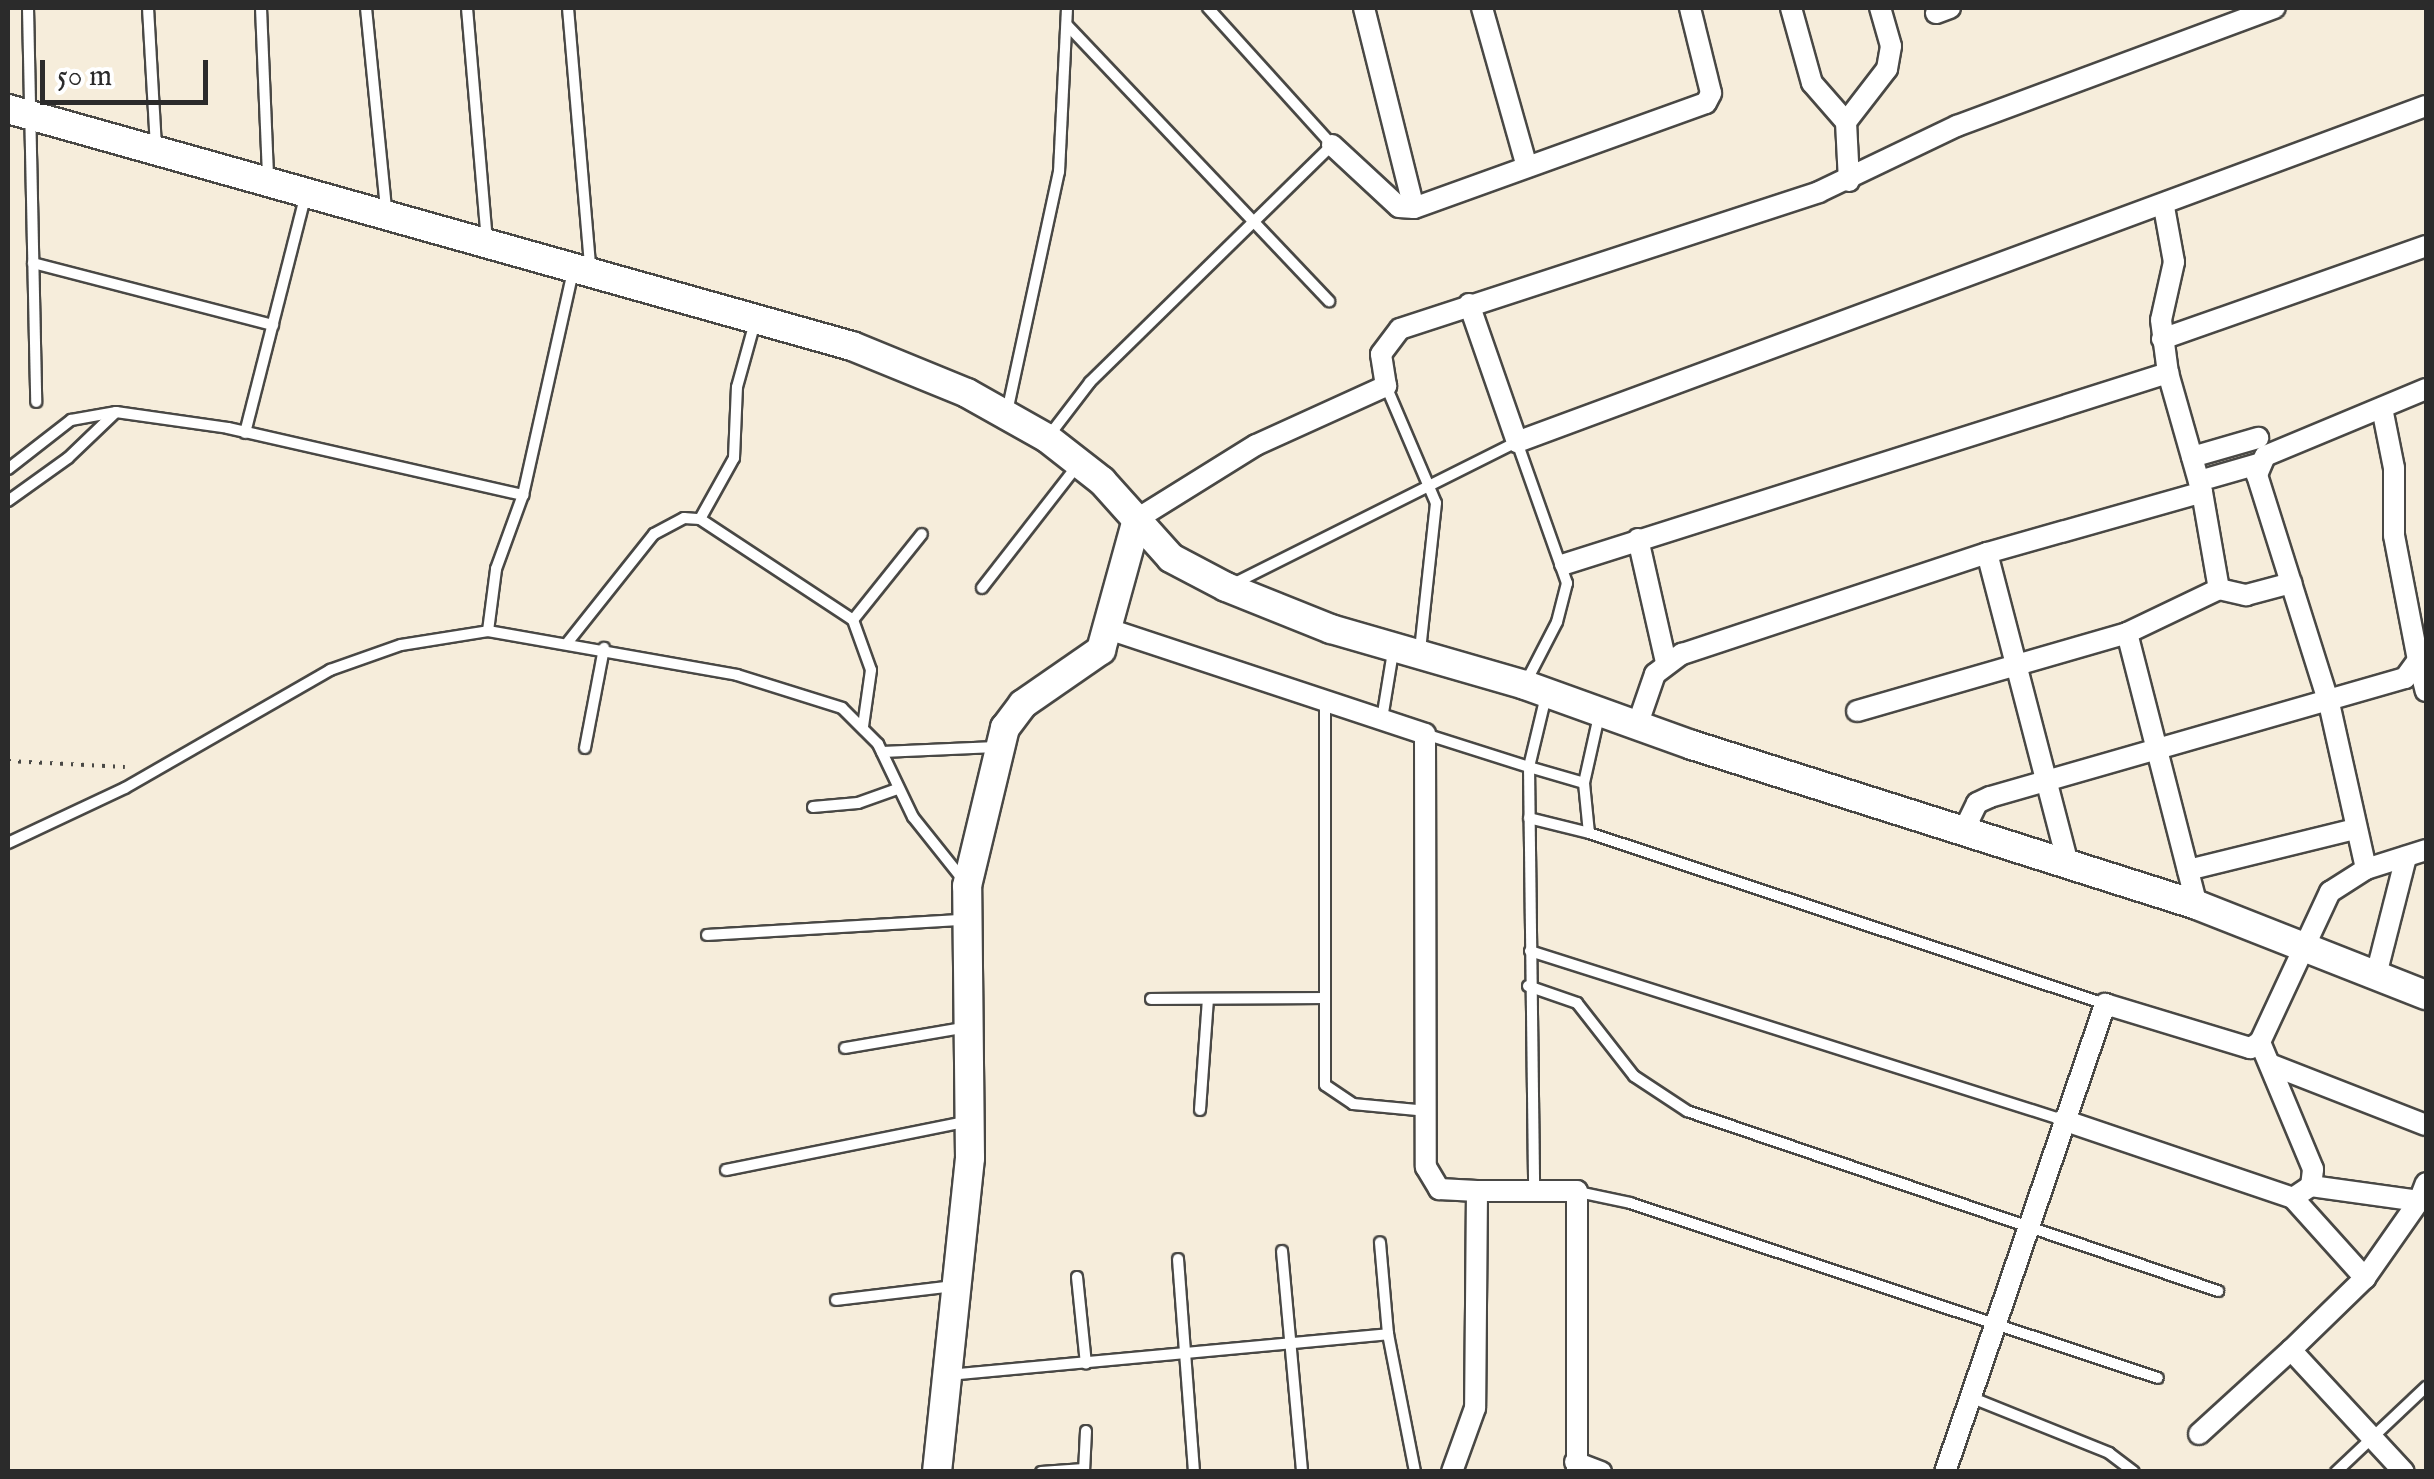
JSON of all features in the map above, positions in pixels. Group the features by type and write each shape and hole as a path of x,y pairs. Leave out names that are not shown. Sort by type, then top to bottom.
{"street":[{"path":"1364,8 1414,208"},
{"path":"1482,8 1527,167"},
{"path":"1332,145 1399,207 1414,208 1706,102 1711,93 1690,8"},
{"path":"1791,8 1812,83 1846,122 1849,181"},
{"path":"1846,122 1887,69 1891,46 1880,8"},
{"path":"937,1472 942,1376 970,1122 963,920 967,886 999,747 1011,716 1093,661 1108,629 1137,519 1256,445 1386,386 1381,354 1386,341 1400,328 1849,181 1957,126 2275,8"},
{"path":"1468,304 1517,442 2164,207 2426,106"},
{"path":"19,112 852,346 1007,413 1047,438 1080,463 1171,558 1226,588 1406,652 1536,689 1600,714 2197,905 2426,995"},
{"path":"2164,207 2174,262 2162,339 2201,486 2219,589"},
{"path":"2162,339 2426,246"},
{"path":"1565,564 2168,373"},
{"path":"1637,726 1655,674 1666,662 1986,553 2201,486 2426,388"},
{"path":"2382,408 2394,468 2394,535 2426,691"},
{"path":"2192,456 2258,438"},
{"path":"2258,464 2329,703 2366,869"},
{"path":"1638,539 1666,662"},
{"path":"1986,553 2068,865"},
{"path":"1857,710 2016,661 2127,633 2219,589 2246,595 2291,583"},
{"path":"1108,629 1424,734 1430,1181 1439,1189 1478,1192 1577,1192 1576,1467 1601,1472"},
{"path":"2127,633 2197,905"},
{"path":"1963,832 1977,803 2048,779 2329,703 2405,678 2418,660"},
{"path":"2188,870 2356,829"},
{"path":"1946,1472 2105,1004 2250,1048 2260,1042 2330,892 2366,869 2416,854"},
{"path":"2376,975 2416,854"},
{"path":"2260,1042 2313,1169 2302,1192"},
{"path":"2272,1065 2426,1125"},
{"path":"2064,1120 2302,1192 2423,1192"},
{"path":"1452,1472 1475,1408 1478,1192"},
{"path":"2302,1192 2364,1278"},
{"path":"2199,1434 2364,1278 2423,1192"},
{"path":"2291,1350 2404,1472"}],"lane":[{"path":"28,8 19,112 33,263 36,402"},
{"path":"148,8 156,151"},
{"path":"261,8 268,184"},
{"path":"366,8 386,216"},
{"path":"468,8 487,242"},
{"path":"488,631 496,569 523,494 582,271 568,8"},
{"path":"1007,413 1058,172 1067,8"},
{"path":"1047,438 1090,382 1332,145 1208,8"},
{"path":"1067,25 1251,224 1329,301"},
{"path":"245,433 306,194"},
{"path":"33,263 273,325"},
{"path":"700,519 734,458 737,387 756,319"},
{"path":"1382,720 1437,542 1430,485 1386,386"},
{"path":"8,470 71,420 116,412 245,433 523,494"},
{"path":"8,501 68,458 116,412"},
{"path":"1226,588 1517,442 1565,564 1564,602 1536,689 1529,767 1528,986 1534,1190"},
{"path":"982,588 1080,463"},
{"path":"568,642 654,534 684,518 700,519 853,620 871,670 864,726"},
{"path":"853,620 922,534"},
{"path":"8,843 160,768 330,670 401,646 488,631 604,648 792,688 842,708 864,726 882,752 896,789 967,886"},
{"path":"585,748 604,648"},
{"path":"1324,701 1323,1074 1330,1093 1353,1104 1430,1112"},
{"path":"1589,832 1584,783 1600,714"},
{"path":"1424,734 1584,783"},
{"path":"882,752 999,747"},
{"path":"812,807 858,803 896,789"},
{"path":"1528,818 1589,832 2105,1004"},
{"path":"708,935 963,920"},
{"path":"1530,951 2064,1120"},
{"path":"1528,986 1577,1003 1634,1076 1687,1111 2218,1291"},
{"path":"1151,999 1323,998"},
{"path":"1200,1110 1208,999"},
{"path":"845,1048 968,1027"},
{"path":"726,1170 970,1122"},
{"path":"1577,1192 1995,1322 2158,1378"},
{"path":"1380,1242 1388,1334 1415,1472"},
{"path":"1282,1251 1302,1472"},
{"path":"1178,1260 1194,1472"},
{"path":"1077,1277 1086,1364"},
{"path":"836,1300 954,1286"},
{"path":"942,1376 1388,1334"},
{"path":"2336,1472 2426,1388"},
{"path":"1970,1398 2110,1453 2134,1472"},
{"path":"1041,1472 1084,1470 1086,1430"}],"path":[{"path":"8,761 160,768"}]}
